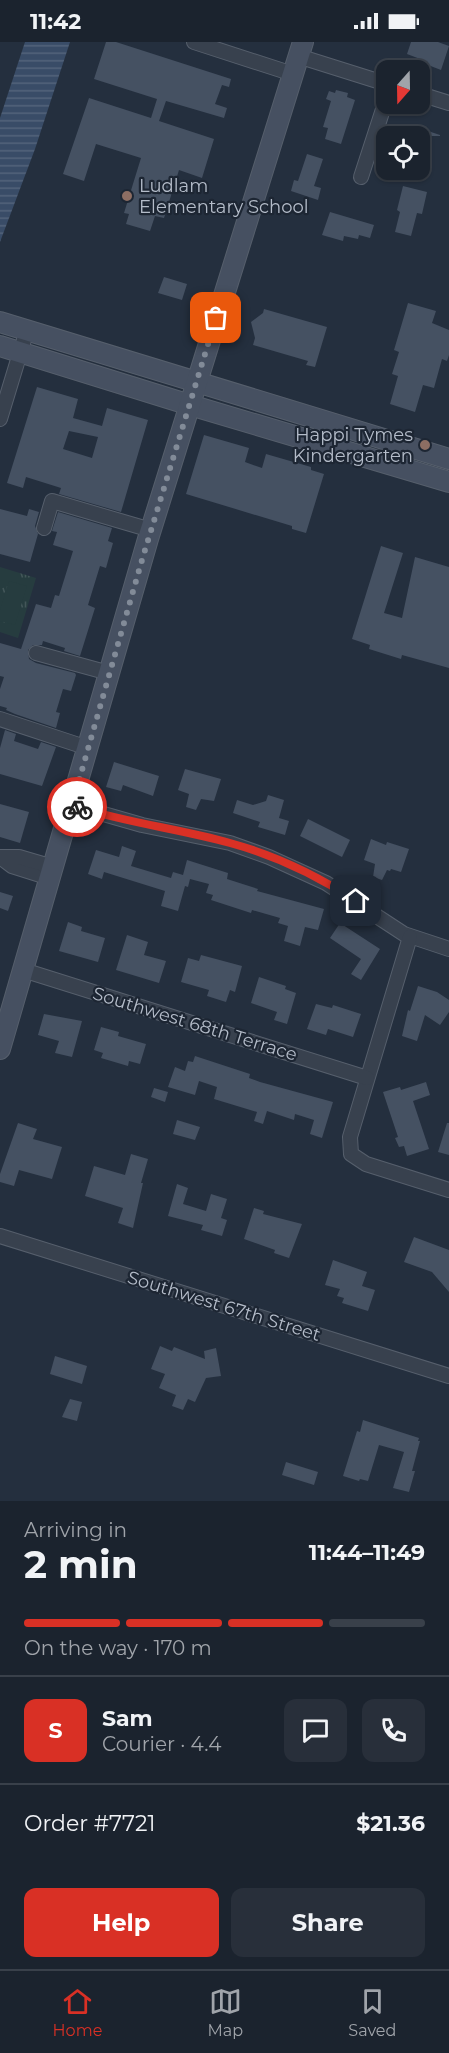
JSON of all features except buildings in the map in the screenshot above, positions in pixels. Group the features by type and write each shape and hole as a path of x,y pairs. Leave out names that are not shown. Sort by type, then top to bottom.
{"main road":[{"path":"0,1049 151,531 298,58"},
{"path":"0,322 449,459"},
{"path":"0,346 449,482"}],"street":[{"path":"194,42 258,62 298,58 376,81"},
{"path":"430,97 449,103"},
{"path":"361,177 381,114"},
{"path":"0,419 27,330"},
{"path":"44,528 52,501 151,531"},
{"path":"36,653 109,672"},
{"path":"0,719 88,748"},
{"path":"72,805 142,825 230,843 269,857 333,887 410,937 449,949"},
{"path":"0,857 16,868 52,873"},
{"path":"410,937 366,1078 350,1137 351,1154 366,1164 449,1190"},
{"name":"Southwest 68th Terrace","path":"23,970 366,1078"},
{"name":"Southwest 67th Street","path":"0,1236 449,1376"}],"green space":[{"path":"0,567 36,578 18,638 0,632"},
{"path":"9,581 27,586 15,625 0,621 0,610"}],"water":[{"path":"25,42 70,42 35,149 0,242 0,118"}],"way so far":[{"path":"77,807 72,805 109,672 216,318"}],"place":[{"name":"Ludlam Elementary School","path":"127,196"},
{"name":"Happi Tymes Kindergarten","path":"425,445"}],"route":[{"path":"77,807 142,825 239,846 307,873 356,901"}]}
